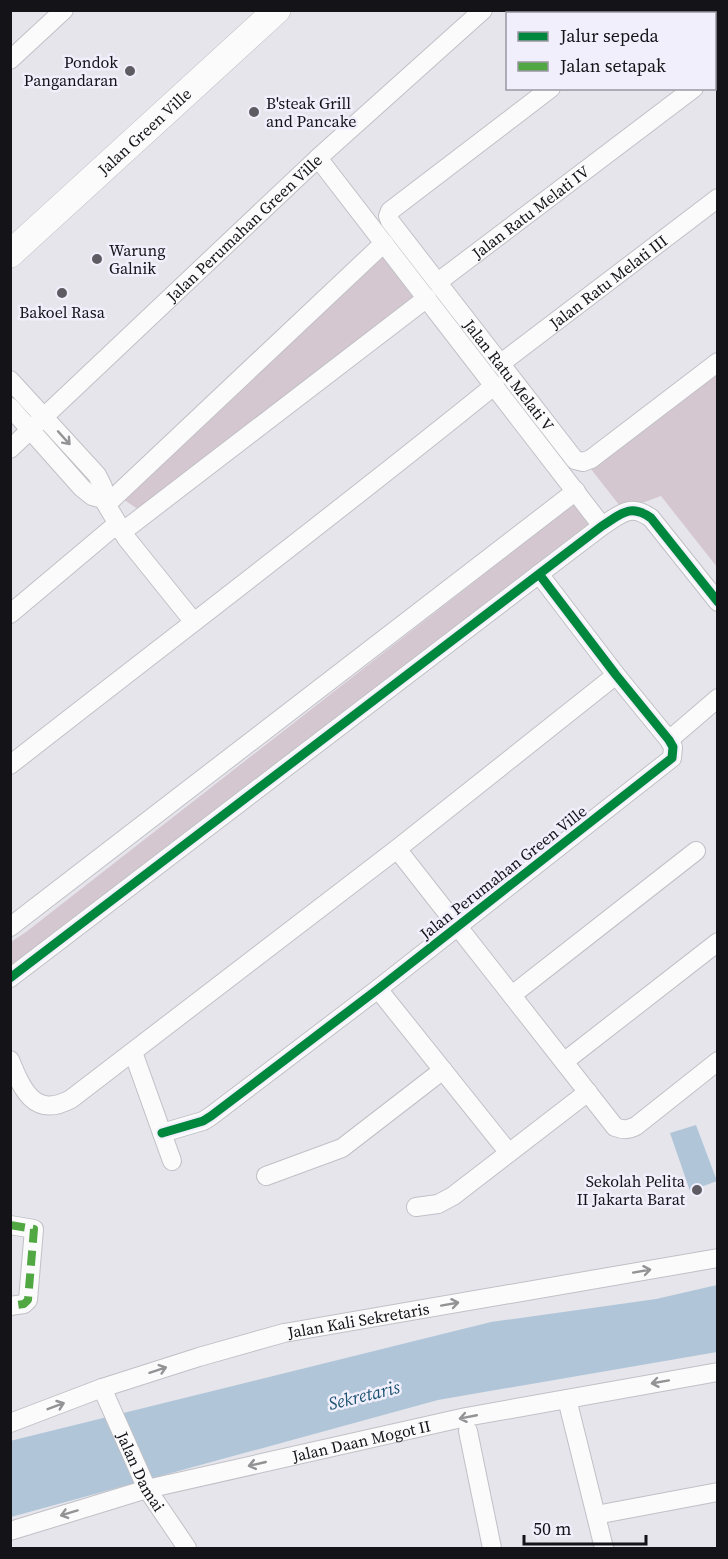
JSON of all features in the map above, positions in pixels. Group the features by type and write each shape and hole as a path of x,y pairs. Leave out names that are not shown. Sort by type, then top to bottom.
{"street":[{"path":"10,60 64,10"},
{"name":"Jalan Green Ville","path":"10,254 277,10"},
{"name":"Jalan Perumahan Green Ville","path":"10,449 318,158 483,10"},
{"path":"438,282 390,221 388,216 390,211 548,90"},
{"name":"Jalan Ratu Melati IV","path":"438,282 691,90"},
{"path":"318,158 602,526"},
{"name":"Jalan Ratu Melati III","path":"500,364 717,198"},
{"path":"105,502 384,243"},
{"name":"Jalan Ratu Melati V","path":"438,282 575,460 583,462 591,459 717,362"},
{"path":"10,614 119,528 427,298"},
{"path":"10,380 97,475 103,487 105,502 119,528 193,621"},
{"path":"10,765 495,385"},
{"path":"10,407 82,488 105,502"},
{"path":"10,927 576,491"},
{"path":"10,978 623,512 633,510 642,512 651,518 717,602"},
{"path":"539,574 669,740 717,698"},
{"path":"10,1060 23,1089 31,1099 51,1106 71,1099 397,849 616,675"},
{"name":"Jalan Perumahan Green Ville","path":"162,1133 203,1121 211,1116 378,989 672,758 673,747 669,740"},
{"name":"Jalan Perumahan Green Ville","path":"397,849 615,1127 622,1130 629,1129 717,1061"},
{"path":"512,994 696,850"},
{"path":"565,1061 717,942"},
{"path":"378,989 509,1153"},
{"path":"133,1052 172,1161"},
{"path":"266,1176 342,1148 443,1070"},
{"path":"416,1207 438,1204 453,1196 588,1092"},
{"path":"10,1225 34,1229 28,1300 24,1304 10,1306"},
{"name":"Jalan Kali Sekretaris","path":"10,1423 105,1394 199,1357 284,1333 717,1258"},
{"name":"Jalan Daan Mogot II","path":"10,1531 145,1485 466,1417 717,1372"},
{"name":"Jalan Damai","path":"105,1394 145,1485 187,1548"},
{"path":"567,1399 604,1548"},
{"path":"468,1431 492,1548"},
{"path":"596,1515 717,1492"}],"shaded area":[{"path":"383,251 421,300 145,514 117,495"},
{"path":"717,373 717,567 661,496 623,510 587,464"},
{"path":"588,493 608,521 11,974 11,942"}],"water":[{"path":"696,1125 717,1181 690,1191 670,1133"},
{"name":"Sekretaris","path":"717,1285 717,1352 438,1400 11,1517 10,1441 491,1322 656,1299"}],"marked path":[{"path":"10,1225 34,1229 28,1300 24,1304 10,1306"}],"cycle path":[{"path":"10,978 620,514 637,511 651,518 718,602"},
{"path":"162,1133 203,1121 211,1116 378,989 672,758 673,747 669,740 539,574"}],"place":[{"name":"Pondok Pangandaran","path":"130,71"},
{"name":"B'steak Grill and Pancake","path":"254,112"},
{"name":"Warung Galnik","path":"97,259"},
{"name":"Bakoel Rasa","path":"62,293"},
{"name":"Sekolah Pelita II Jakarta Barat","path":"697,1190"}]}
